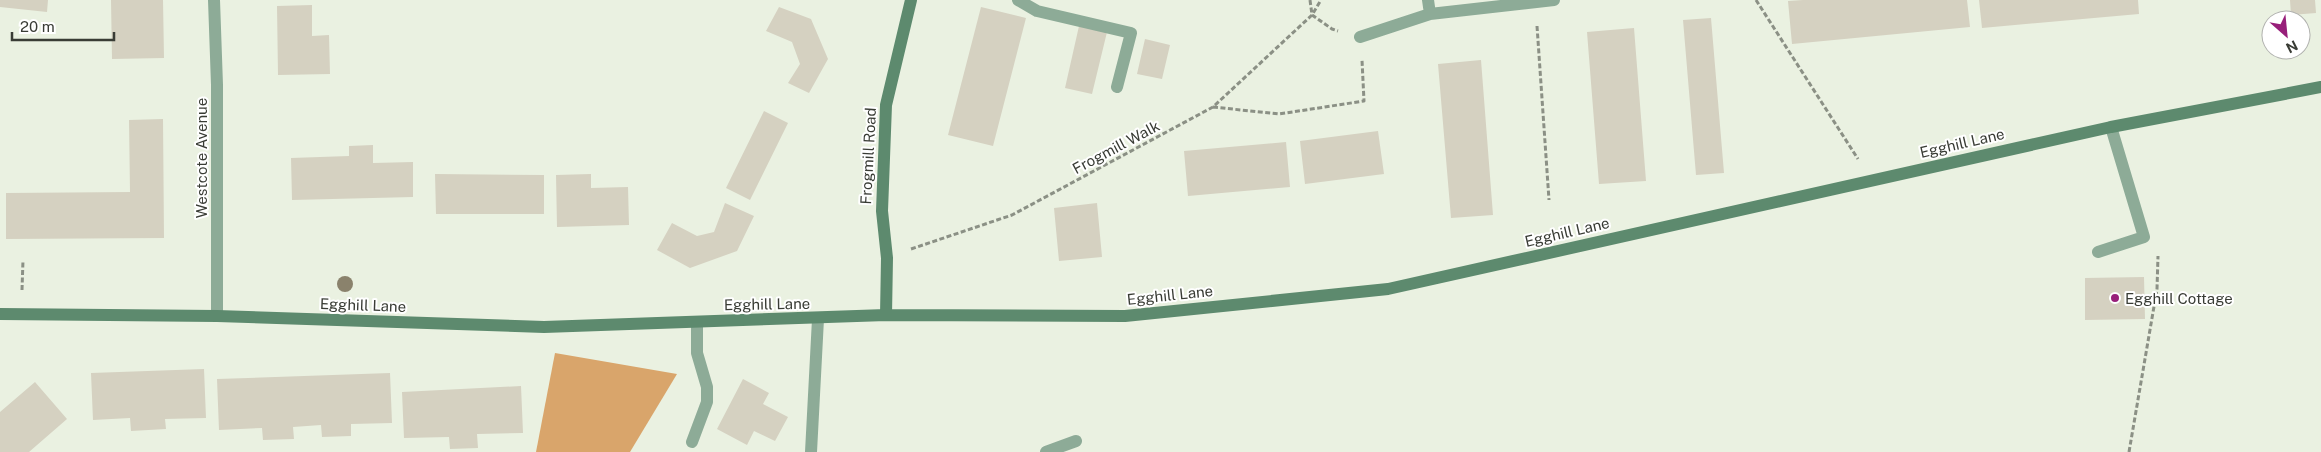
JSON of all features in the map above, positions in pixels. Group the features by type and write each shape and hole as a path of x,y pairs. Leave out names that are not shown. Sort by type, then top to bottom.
{"street":[{"name":"Westcote Avenue","path":"214,0 217,95 217,316"},
{"name":"Frogmill Road","path":"886,316 887,258 882,211 886,105 912,0"},
{"path":"1018,0 1037,11 1131,33 1117,87"},
{"path":"1428,0 1430,14"},
{"path":"1360,36 1430,14 1554,0"},
{"name":"Egghill Lane","path":"0,314 217,316 544,327 818,320 886,316 1125,316 1388,289 2111,127 2321,87"},
{"path":"2098,252 2144,237 2111,127"},
{"path":"811,452 818,320"},
{"path":"692,442 707,402 707,387 697,353 697,322"},
{"path":"1046,452 1076,440"}],"path":[{"path":"1212,107 1279,114 1364,101 1360,36 1332,29 1312,15 1310,0"},
{"name":"Frogmill Walk","path":"887,258 1012,215 1212,107 1312,15 1321,0"},
{"path":"1756,0 1872,180"},
{"path":"1535,2 1549,200"},
{"path":"2129,452 2157,289 2158,250 2144,237"}],"shaded area":[{"path":"555,353 677,374 630,452 536,452"}],"building":[{"path":"0,0 48,0 47,12 0,7"},
{"path":"111,0 163,0 164,58 112,59"},
{"path":"1967,0 1970,27 1792,44 1788,1"},
{"path":"1979,0 2138,0 2139,14 1982,28"},
{"path":"2290,0 2315,0 2316,13 2311,13 2311,10 2291,10"},
{"path":"312,5 312,36 329,35 330,74 278,75 277,6"},
{"path":"779,7 811,19 828,59 809,93 788,83 800,64 792,42 766,31"},
{"path":"981,7 1026,18 993,146 948,135"},
{"path":"1711,18 1724,173 1696,175 1683,20"},
{"path":"1079,26 1107,32 1092,94 1065,88"},
{"path":"1634,28 1646,181 1599,184 1587,32"},
{"path":"1145,39 1170,45 1162,79 1137,74"},
{"path":"1481,60 1493,215 1451,218 1438,64"},
{"path":"764,111 788,123 750,200 726,188"},
{"path":"163,119 164,238 6,239 6,193 130,192 129,120"},
{"path":"1378,131 1384,174 1305,184 1300,141"},
{"path":"1286,142 1290,187 1188,196 1184,151"},
{"path":"373,145 373,163 413,162 413,197 292,200 291,158 349,156 349,146"},
{"path":"435,174 544,175 544,214 436,214"},
{"path":"591,174 591,188 628,187 629,225 557,227 556,175"},
{"path":"725,203 754,216 737,251 690,268 657,250 672,223 697,236 714,232"},
{"path":"1097,203 1102,257 1059,261 1054,208"},
{"name":"Egghill Cottage","path":"2144,277 2145,319 2085,320 2085,278"},
{"path":"204,369 206,418 165,419 166,429 131,431 130,418 93,420 91,373"},
{"path":"390,373 392,423 351,424 351,436 322,437 321,425 293,427 294,439 263,440 262,428 219,430 217,379"},
{"path":"743,379 769,393 763,404 788,417 775,441 754,431 747,445 717,429"},
{"path":"35,382 67,419 29,452 0,452 0,412"},
{"path":"521,386 523,433 477,434 478,448 450,449 449,437 404,438 402,392"}],"place":[{"name":"Egghill Cottage","path":"2115,298"}]}
